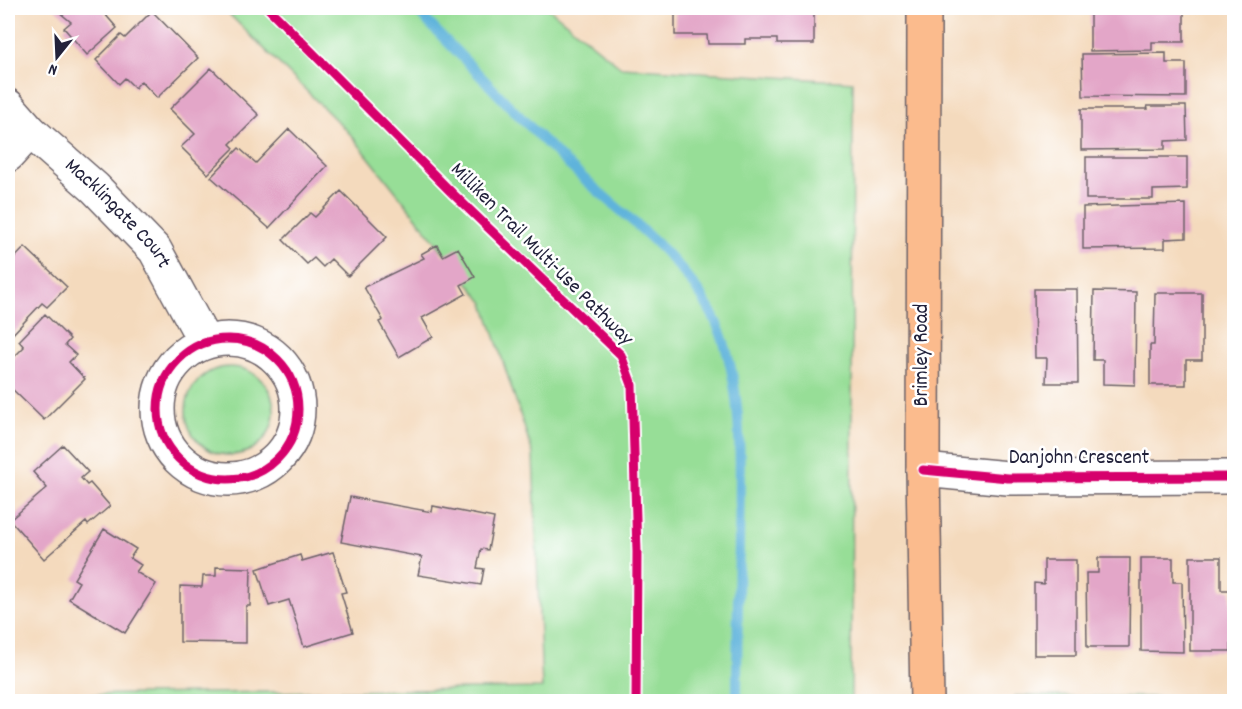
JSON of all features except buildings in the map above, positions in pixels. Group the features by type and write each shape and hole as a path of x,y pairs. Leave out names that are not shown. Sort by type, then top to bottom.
{"main road":[{"name":"Brimley Road","path":"924,8 923,470 927,702"}],"street":[{"name":"Macklingate Court","path":"8,106 30,131 95,188 155,250 205,342"},
{"path":"8,155 30,131"},
{"path":"228,338 251,342 271,352 287,369 297,390 299,413 294,435 282,455 264,470 243,478 219,478 196,472 177,458 164,438 158,416 159,392 169,371 184,353 205,342 228,338"},
{"name":"Danjohn Crescent","path":"923,470 1008,478 1234,477"}],"green space":[{"path":"223,8 548,8 621,67 853,82 851,701 8,702 8,696 542,688 533,454 484,303 352,136"},
{"path":"221,367 239,367 255,374 267,386 274,402 274,420 267,436 255,448 239,455 221,455 205,448 193,436 186,420 186,402 193,386 205,374"},
{"path":"1015,696 1234,698 1234,701 1015,702"}],"waterway":[{"path":"414,8 550,147 665,251 682,270 711,312 722,337 736,394 740,456 737,702"}],"cycle path":[{"name":"Milliken Trail Multi-Use Pathway","path":"268,8 452,193 621,355 632,385 637,552 636,702"},
{"path":"228,339 255,344 278,359 293,382 298,409 293,436 278,459 255,474 228,479 201,474 178,459 163,436 158,409 163,382 178,359 201,344 228,339"},
{"path":"923,470 1008,478 1234,477"}]}
